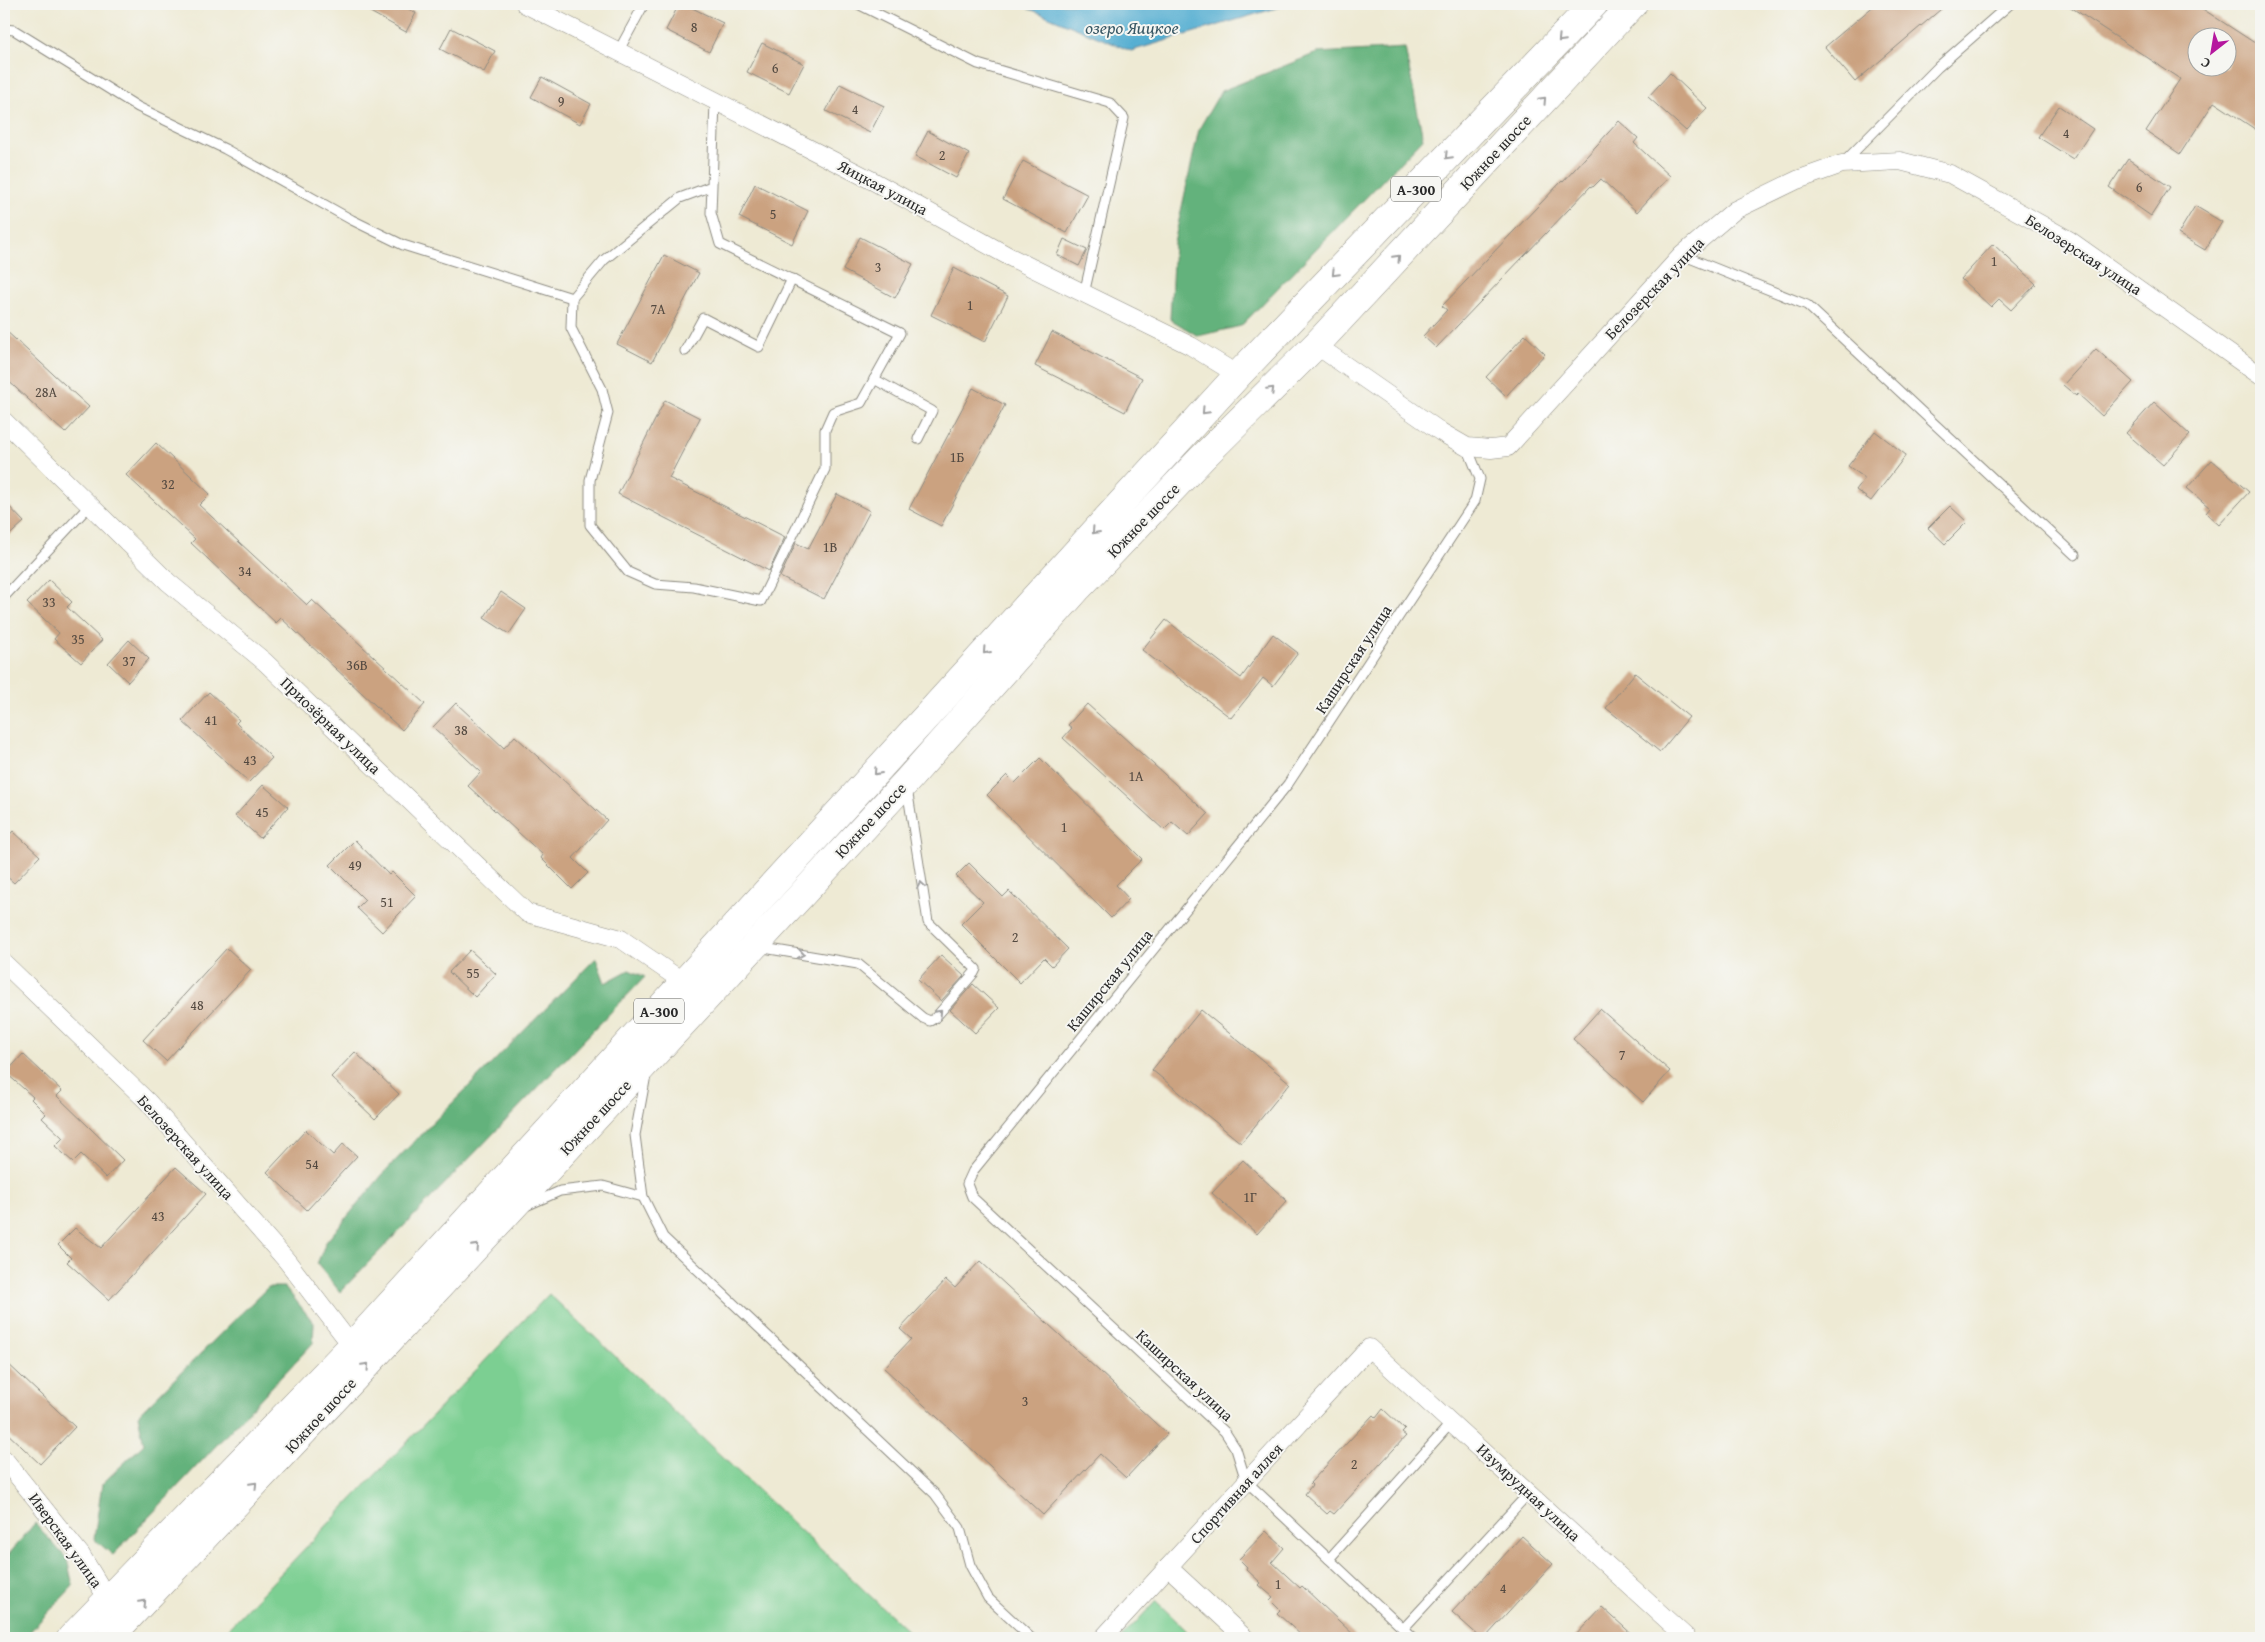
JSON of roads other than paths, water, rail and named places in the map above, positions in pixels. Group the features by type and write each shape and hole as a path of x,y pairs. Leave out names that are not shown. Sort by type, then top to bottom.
{"main road":[{"name":"Южное шоссе","path":"71,1638 107,1598 352,1346 686,983 1238,375 1594,4"},
{"name":"Южное шоссе","path":"109,1638 354,1379 906,782 1078,588 1202,458 1316,345 1633,4"}],"street":[{"name":"Яицкая улица","path":"525,4 873,181 1010,257 1192,346 1238,375"},
{"name":"Белозерская улица","path":"1316,345 1441,432 1467,447 1491,449 1508,447 1682,255 1735,210 1797,180 1842,164 1900,161 1950,174 2069,240 2261,376"},
{"name":"Приозёрная улица","path":"4,421 168,582 265,662 527,913 621,939 686,983"},
{"name":"Белозерская улица","path":"4,963 148,1102 287,1261 352,1346"},
{"name":"Спортивная аллея","path":"1102,1638 1369,1348"},
{"name":"Изумрудная улица","path":"1369,1348 1530,1493 1678,1635"},
{"name":"Иверская улица","path":"4,1459 81,1555 107,1598"},
{"path":"1168,1567 1245,1638"}],"lane":[{"path":"618,52 644,4"},
{"path":"858,4 978,64 1110,102 1124,118 1084,294"},
{"path":"1842,164 1938,67 2010,4"},
{"path":"4,29 14,30 138,107 225,149 352,220 403,245 572,298"},
{"path":"712,186 680,198 604,260 572,298 571,328 602,389 608,413 590,480 590,525 628,572 655,584 694,587 761,601 826,468 826,430 833,412 861,403 900,333 720,244 711,213 712,186 715,102"},
{"path":"1682,255 1806,305 2075,555"},
{"path":"685,351 703,318 759,347 792,279"},
{"path":"874,379 932,411 918,440"},
{"name":"Каширская улица","path":"1246,1481 1236,1449 1225,1432 972,1197 967,1184 973,1172 1288,784 1475,501 1480,479 1467,447"},
{"path":"4,596 90,505"},
{"path":"753,946 858,964 923,1018 930,1021 935,1018 976,969 928,922 906,782"},
{"path":"648,1059 635,1135 643,1197 663,1237 935,1494 960,1528 970,1565 988,1598 1031,1638"},
{"path":"506,1214 560,1192 603,1186 643,1197"},
{"path":"1329,1559 1452,1422"},
{"path":"1246,1481 1413,1638"},
{"path":"1403,1629 1530,1493"}],"water":[{"name":"озеро Яицкое","path":"1018,4 1290,4 1131,51"}]}
